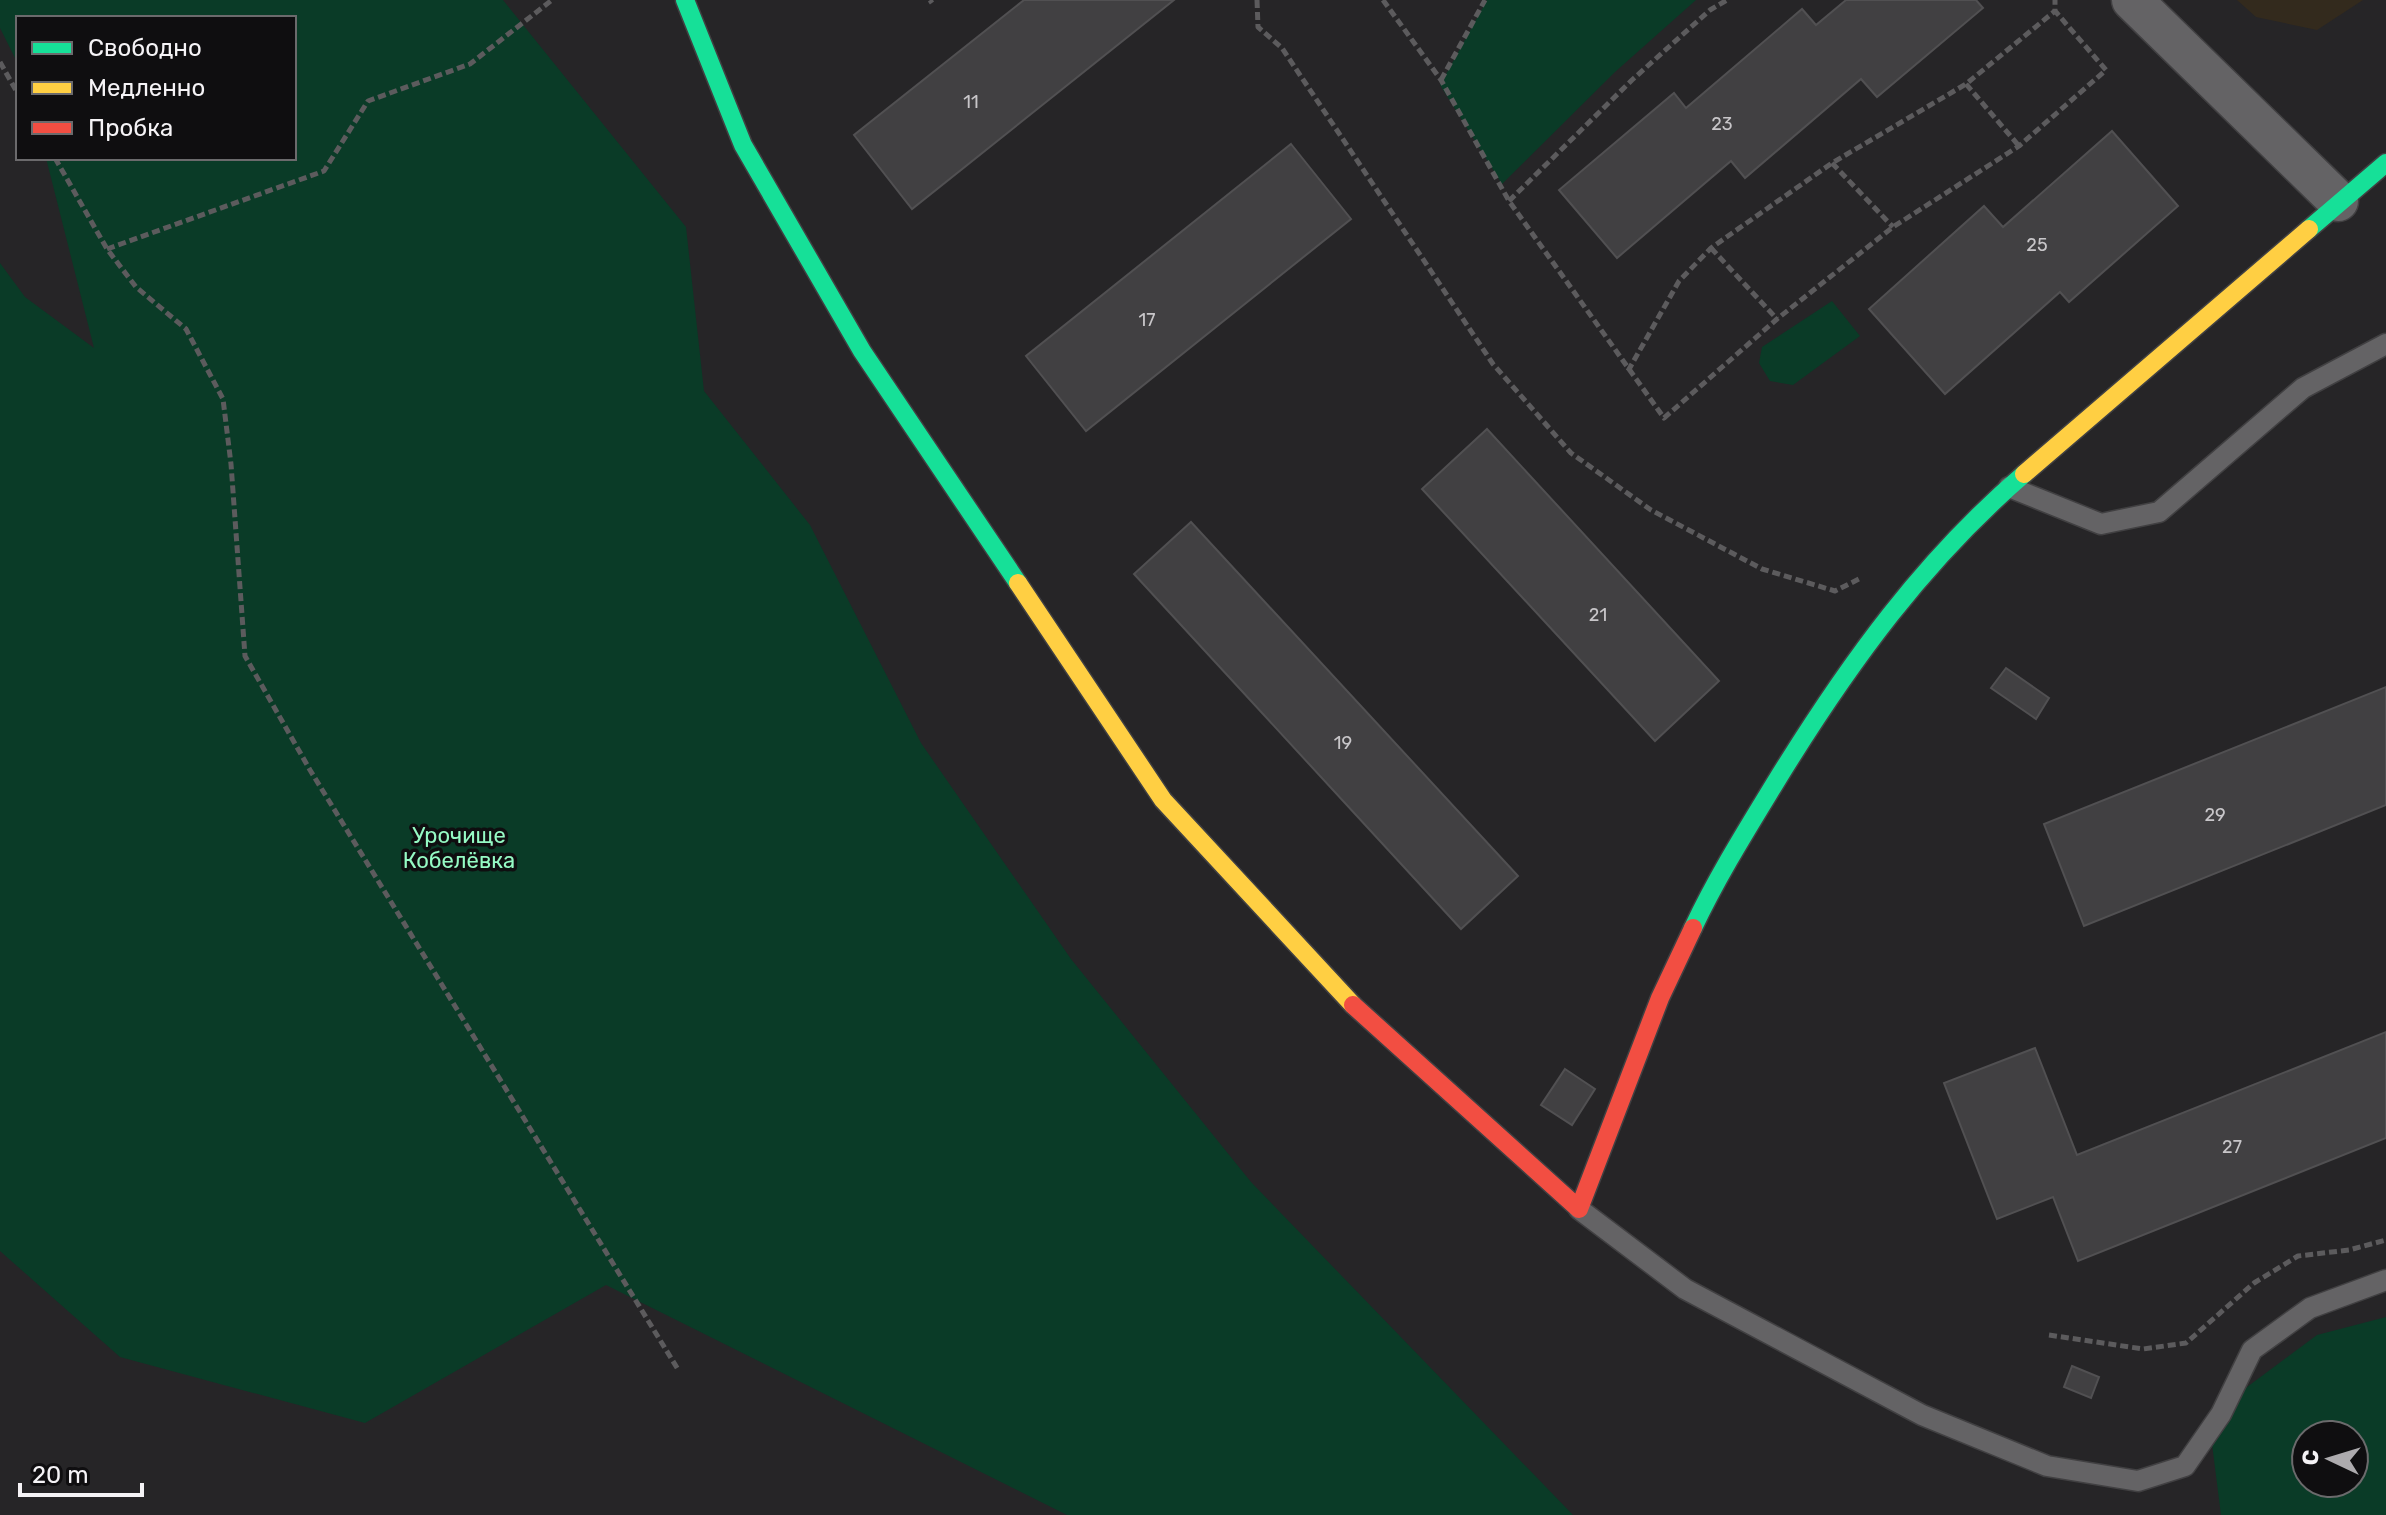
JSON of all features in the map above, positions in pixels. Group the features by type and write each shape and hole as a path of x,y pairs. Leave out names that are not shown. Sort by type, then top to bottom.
{"street":[{"path":"685,0 743,145 862,351 1163,800 1366,1019 1579,1209 1660,998 1716,878 1808,730 1895,605 1939,553 2009,487 2338,201 2386,163"},
{"path":"2132,0 2338,201"}],"lane":[{"path":"2009,487 2101,524 2159,512 2303,388 2386,344"},
{"path":"1579,1209 1685,1289 1922,1415 2047,1466 2138,1481 2185,1466 2221,1414 2252,1350 2310,1308 2386,1280"}],"path":[{"path":"107,249 324,171 368,101 470,64 552,0"},
{"path":"1257,0 1258,27 1282,48 1493,364 1571,453 1651,510 1762,569 1835,591 1871,573"},
{"path":"1383,0 1441,80 1509,201 1556,262 1628,371 1664,418 1777,319 1893,227 2019,146 2106,70 2055,11 2055,0"},
{"path":"1441,80 1485,0"},
{"path":"1509,201 1632,80 1710,10 1727,0"},
{"path":"1628,371 1679,281 1711,248 1832,163 1966,84 2055,11"},
{"path":"0,62 16,90"},
{"path":"1966,84 2019,146"},
{"path":"56,160 107,249 136,287 186,329 223,399 231,464 245,656 310,770 679,1371"},
{"path":"1832,163 1893,227"},
{"path":"1711,248 1777,319"},
{"path":"2049,1335 2143,1349 2186,1343 2254,1283 2298,1256 2349,1250 2386,1240"}],"shaded area":[{"path":"2237,0 2363,0 2317,30 2256,17"}],"green space":[{"name":"Урочище Кобелёвка","path":"0,0 503,0 686,227 704,391 810,525 921,743 1071,959 1251,1182 1573,1515 1067,1515 606,1285 365,1423 120,1357 0,1251 0,263 25,297 94,348 47,160 296,160 296,16 16,16 16,60 0,28"},
{"path":"1487,0 1696,0 1615,72 1502,184 1440,85"},
{"path":"1832,301 1860,336 1793,385 1770,381 1759,363 1762,347"},
{"path":"2386,1317 2386,1515 2221,1515 2212,1444 2243,1390 2317,1335"}],"building":[{"path":"1024,0 1174,0 912,209 854,135"},
{"path":"1846,0 1976,0 1983,8 1877,97 1861,79 1745,178 1731,161 1617,258 1559,190 1674,93 1686,108 1802,9 1816,25"},
{"path":"2112,131 2178,206 2069,302 2060,292 1945,394 1869,309 1984,206 2003,227"},
{"path":"1291,144 1351,219 1086,431 1026,356"},
{"path":"1487,429 1719,681 1655,741 1422,489"},
{"path":"1191,522 1518,876 1461,929 1134,574"},
{"path":"2006,668 2049,698 2036,719 1991,688"},
{"path":"2386,687 2386,805 2084,926 2044,824"},
{"path":"2386,1032 2386,1138 2078,1261 2053,1197 1997,1219 1944,1083 2035,1048 2077,1155"},
{"path":"1565,1069 1595,1089 1572,1125 1541,1105"},
{"path":"2072,1366 2099,1377 2091,1398 2064,1387"}],"traffic: fast":[{"path":"685,0 743,145 862,351 1018,583"},
{"path":"2309,229 2386,163"},
{"path":"1693,928 1723,870 1780,775 1861,653 1953,542 2024,474"}],"traffic: slow":[{"path":"2024,474 2309,229"},
{"path":"1018,583 1163,800 1353,1005"}],"traffic: jam":[{"path":"1353,1005 1579,1209 1660,998 1693,928"}]}
